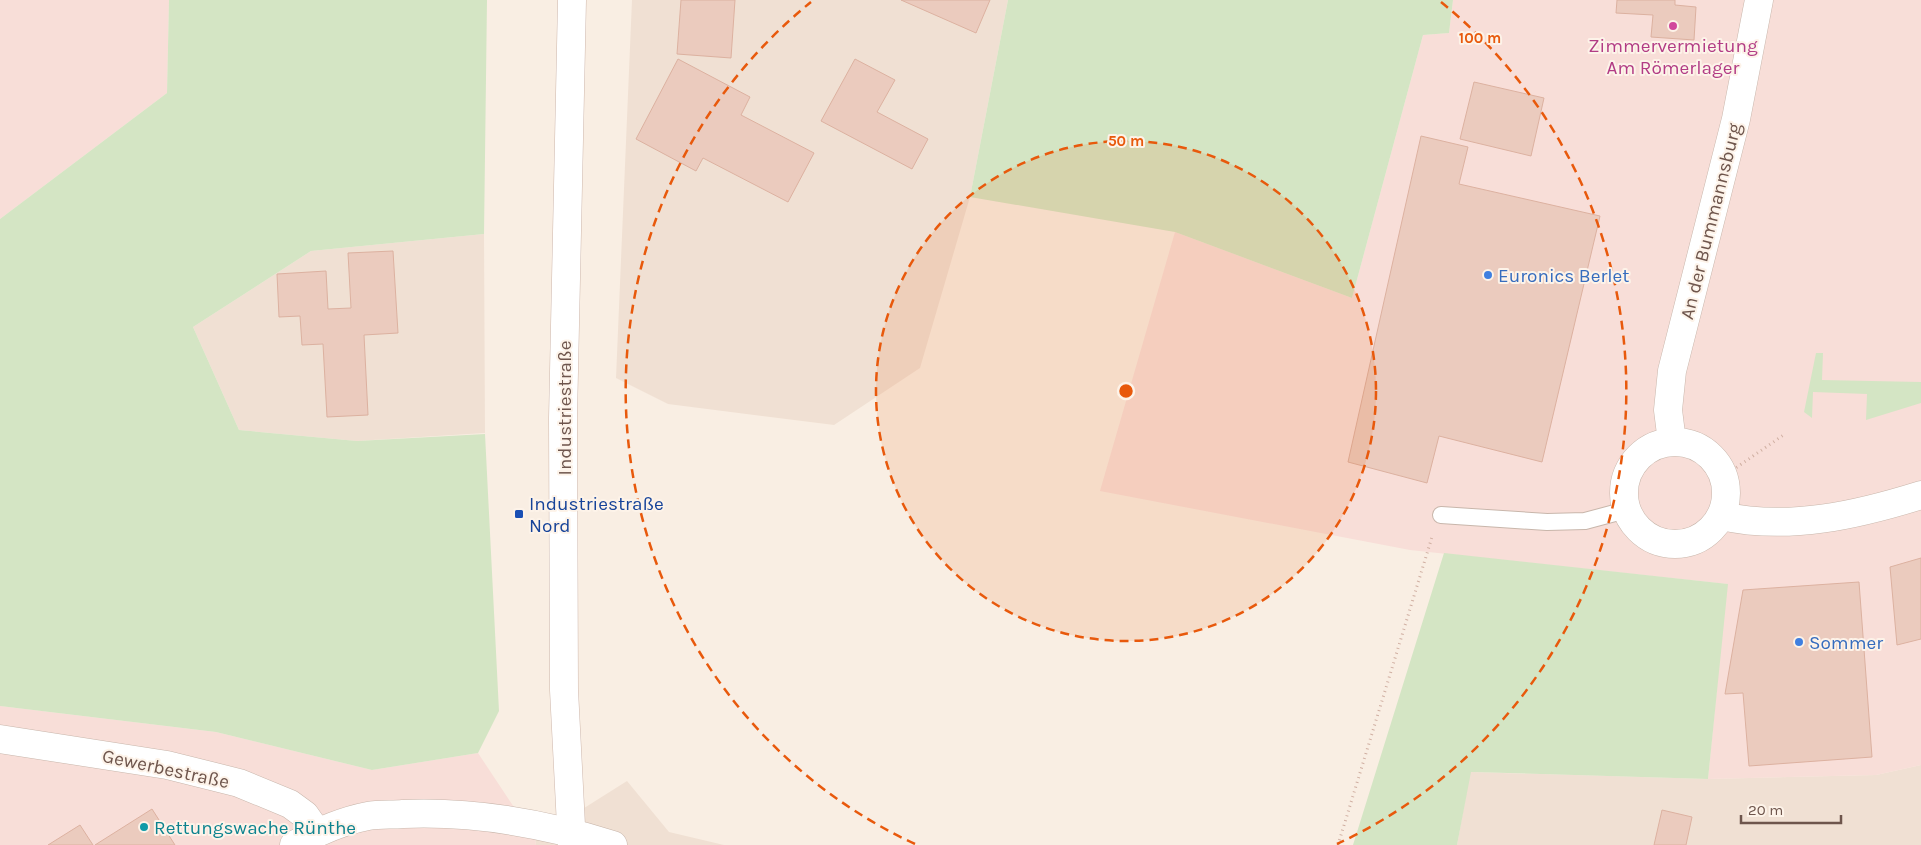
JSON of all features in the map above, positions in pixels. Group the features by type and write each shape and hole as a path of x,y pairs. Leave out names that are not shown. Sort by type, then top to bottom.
{"street":[{"name":"Industriestraße","path":"571,838 564,690 563,418 572,0"},
{"name":"An der Bummannsburg","path":"1672,442 1668,410 1672,371 1736,119 1759,0"},
{"path":"1672,442 1694,445 1712,457 1724,476 1727,497 1722,516 1708,534 1690,542 1670,545 1652,539 1636,527 1626,510 1624,491 1628,473 1638,457 1653,446 1672,442"},
{"path":"1722,516 1761,522 1807,521 1891,504 1921,495"},
{"name":"Gewerbestraße","path":"0,739 167,765 239,783 290,804 305,815 305,839"},
{"path":"305,839 369,816 425,813 488,817 571,838 613,845"}],"lane":[{"path":"1441,515 1546,522 1576,521 1606,516 1626,510"}],"path":[{"path":"1724,476 1785,434"},
{"path":"1338,845 1428,549 1441,515"}],"shaded area":[{"path":"0,0 169,0 167,93 0,219"},
{"path":"632,0 1008,0 970,197 920,368 834,425 668,404 616,378"},
{"path":"1453,0 1921,0 1921,765 1876,775 1708,779 1727,584 1410,550 1100,491 1175,232 1352,298 1423,35 1449,33"},
{"path":"484,234 485,433 357,441 239,430 193,327 311,251"},
{"path":"0,706 216,732 372,770 478,753 535,839 536,845 0,845"},
{"path":"1921,765 1921,845 1457,845 1470,772 1708,779 1876,775"},
{"path":"627,781 669,832 724,845 536,845 535,839"}],"green space":[{"path":"169,0 487,0 484,234 311,251 193,327 239,430 357,441 485,434 499,711 478,753 372,770 216,732 0,706 0,219 167,93"},
{"path":"1008,0 1453,0 1449,33 1423,35 1352,298 1175,232 970,197"},
{"path":"1816,353 1823,353 1822,380 1921,382 1921,403 1866,420 1867,394 1813,392 1812,418 1804,412"},
{"path":"1444,553 1728,584 1708,779 1471,772 1457,845 1353,845"}],"building":[{"path":"681,0 735,0 731,58 677,54"},
{"path":"901,0 990,0 976,33"},
{"name":"Zimmervermietung Am Römerlager","path":"1617,0 1675,0 1675,5 1696,7 1694,40 1651,37 1653,15 1616,13"},
{"path":"678,59 750,97 741,115 814,153 788,202 703,158 696,171 636,139"},
{"path":"855,59 895,80 877,112 928,139 912,169 821,121"},
{"path":"1474,82 1544,98 1531,156 1460,139"},
{"name":"Euronics Berlet","path":"1421,136 1468,147 1459,184 1600,216 1542,462 1439,436 1427,483 1348,462"},
{"path":"393,251 398,333 364,335 368,415 327,417 323,344 302,345 300,316 279,317 277,274 326,271 328,309 351,308 348,253"},
{"path":"1921,558 1921,639 1897,645 1890,567"},
{"name":"Sommer","path":"1859,582 1872,757 1749,766 1743,693 1725,694 1743,590"},
{"name":"Rettungswache Rünthe","path":"152,809 175,845 95,845"},
{"path":"1662,810 1692,817 1686,845 1654,845"},
{"path":"80,825 93,845 48,845"}],"place":[{"name":"Zimmervermietung Am Römerlager","path":"1673,26"},
{"name":"Euronics Berlet","path":"1488,275"},
{"name":"Industriestraße Nord","path":"519,514"},
{"name":"Sommer","path":"1799,642"},
{"name":"Rettungswache Rünthe","path":"144,827"}]}
